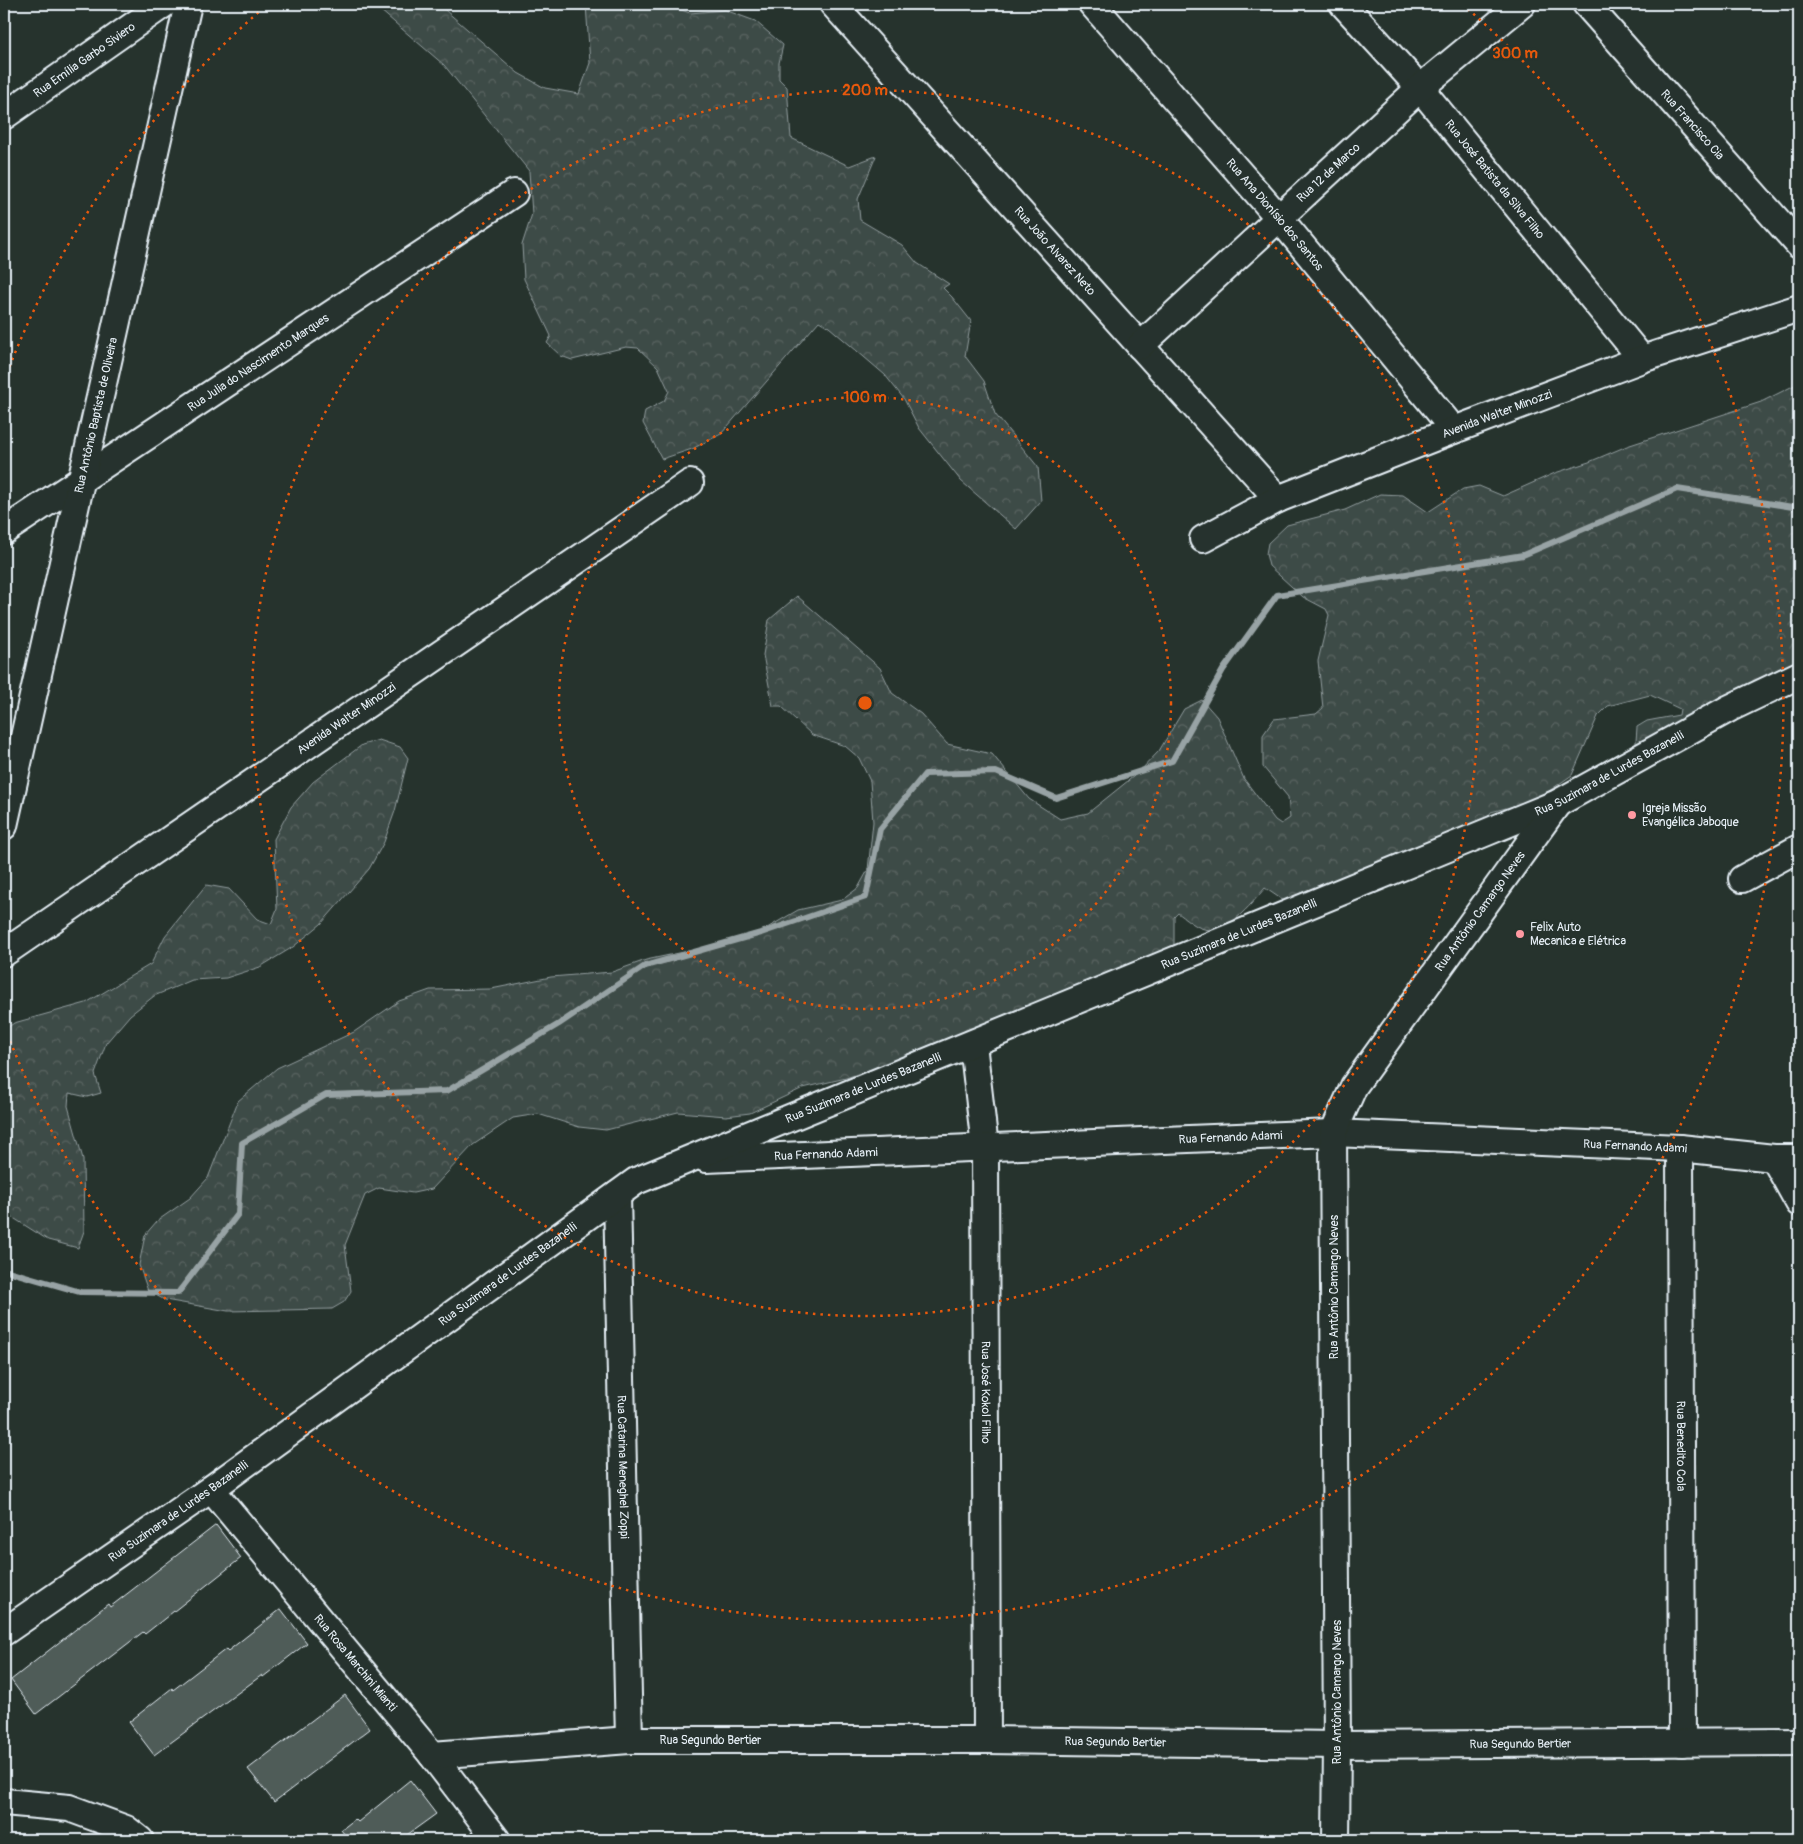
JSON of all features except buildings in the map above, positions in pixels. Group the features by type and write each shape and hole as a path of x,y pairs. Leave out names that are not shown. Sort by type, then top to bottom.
{"street":[{"name":"Rua Emília Garbo Siviero","path":"4,116 164,4"},
{"name":"Rua Antônio Baptista de Oliveira","path":"4,826 188,4"},
{"name":"Rua João Alvarez Neto","path":"833,4 1278,499"},
{"name":"Rua Ana Dionísio dos Santos","path":"1092,4 1280,218 1454,430"},
{"name":"Rua José Batista da Silva Filho","path":"1344,4 1420,88 1642,359"},
{"name":"Rua 12 de Marco","path":"1140,346 1420,88 1522,4"},
{"name":"Rua Francisco Cia","path":"1586,4 1799,245"},
{"name":"Rua Julia do Nascimento Marques","path":"4,531 514,194"},
{"name":"Avenida Walter Minozzi","path":"1203,539 1278,499 1454,430 1642,359 1799,308"},
{"name":"Avenida Walter Minozzi","path":"4,954 690,483"},
{"name":"Rua Suzimara de Lurdes Bazanelli","path":"4,1632 211,1488 636,1181 1558,803 1730,708 1799,675"},
{"name":"Rua Antônio Camargo Neves","path":"1336,1840 1333,1133 1354,1086 1558,803"},
{"path":"1742,879 1799,848"},
{"name":"Rua José Kokol Filho","path":"973,1044 985,1147 987,1740"},
{"name":"Rua Fernando Adami","path":"688,1160 1333,1133 1680,1148 1774,1158 1799,1158"},
{"name":"Rua Benedito Cola","path":"1680,1148 1682,1743"},
{"path":"1774,1158 1799,1204"},
{"name":"Rua Catarina Meneghel Zoppi","path":"617,1195 629,1740"},
{"name":"Rua Rosa Marchini Mianti","path":"211,1488 432,1755 497,1840"},
{"name":"Rua Segundo Bertier","path":"432,1755 629,1740 987,1740 1337,1745 1799,1742"},
{"path":"4,1802 69,1808 126,1829 140,1840"}],"green space":[{"path":"373,4 438,4 518,73 545,88 579,94 590,63 586,4 664,4 690,13 725,10 755,21 783,45 779,63 779,79 787,87 791,138 849,166 876,156 858,199 860,220 902,245 917,263 949,284 943,288 971,321 965,356 984,381 995,414 1038,467 1041,501 1016,529 961,481 919,428 904,399 885,375 829,327 819,321 721,434 692,449 662,459 643,423 645,411 664,401 669,391 658,367 638,348 626,347 572,360 561,356 547,343 551,336 524,279 522,245 532,214 529,171 444,65"},
{"path":"1799,383 1799,676 1635,756 1637,727 1647,721 1679,715 1680,709 1650,695 1608,706 1598,716 1572,775 1536,800 1491,812 1471,841 1284,901 1265,888 1237,918 1219,928 1210,930 1201,928 1178,913 1174,917 1174,948 921,1052 846,1078 803,1088 750,1113 726,1116 678,1112 606,1130 579,1127 538,1114 513,1118 473,1145 432,1189 413,1193 379,1188 365,1195 345,1245 351,1291 344,1302 332,1309 228,1311 165,1300 148,1291 139,1265 145,1235 157,1221 190,1198 208,1178 238,1101 277,1068 354,1032 399,1001 430,990 491,989 551,977 612,972 646,960 750,938 798,910 842,900 858,888 868,870 873,822 870,781 859,758 845,746 812,735 781,706 773,706 763,655 769,620 797,596 880,668 892,693 921,714 947,744 992,754 1029,799 1060,819 1088,813 1139,772 1159,751 1184,709 1202,700 1217,717 1244,779 1275,820 1281,824 1290,818 1288,797 1263,767 1263,735 1274,719 1316,714 1323,708 1318,661 1329,615 1326,609 1303,597 1269,566 1266,554 1268,543 1287,525 1345,510 1380,494 1403,495 1428,512 1463,489 1479,486 1503,496 1555,473 1589,462 1627,446 1761,402"},
{"path":"379,740 400,747 408,758 395,811 384,842 369,869 321,924 293,947 260,967 226,978 192,980 154,996 130,1015 106,1043 95,1074 101,1093 87,1097 69,1093 68,1106 83,1159 84,1231 78,1248 48,1240 4,1212 4,1030 14,1023 86,1003 151,964 165,936 206,885 229,889 257,919 271,924 277,909 274,839 291,807 313,782 362,745"}],"waterway":[{"path":"4,1270 80,1292 178,1293 238,1214 242,1143 326,1095 447,1091 559,1024 645,966 761,933 866,897 880,829 925,774 996,772 1056,798 1172,761 1223,670 1277,595 1523,555 1677,489 1799,508"}],"place":[{"name":"Igreja Missão Evangélica Jaboque","path":"1632,815"},
{"name":"Felix Auto Mecanica e Elétrica","path":"1520,934"}]}
